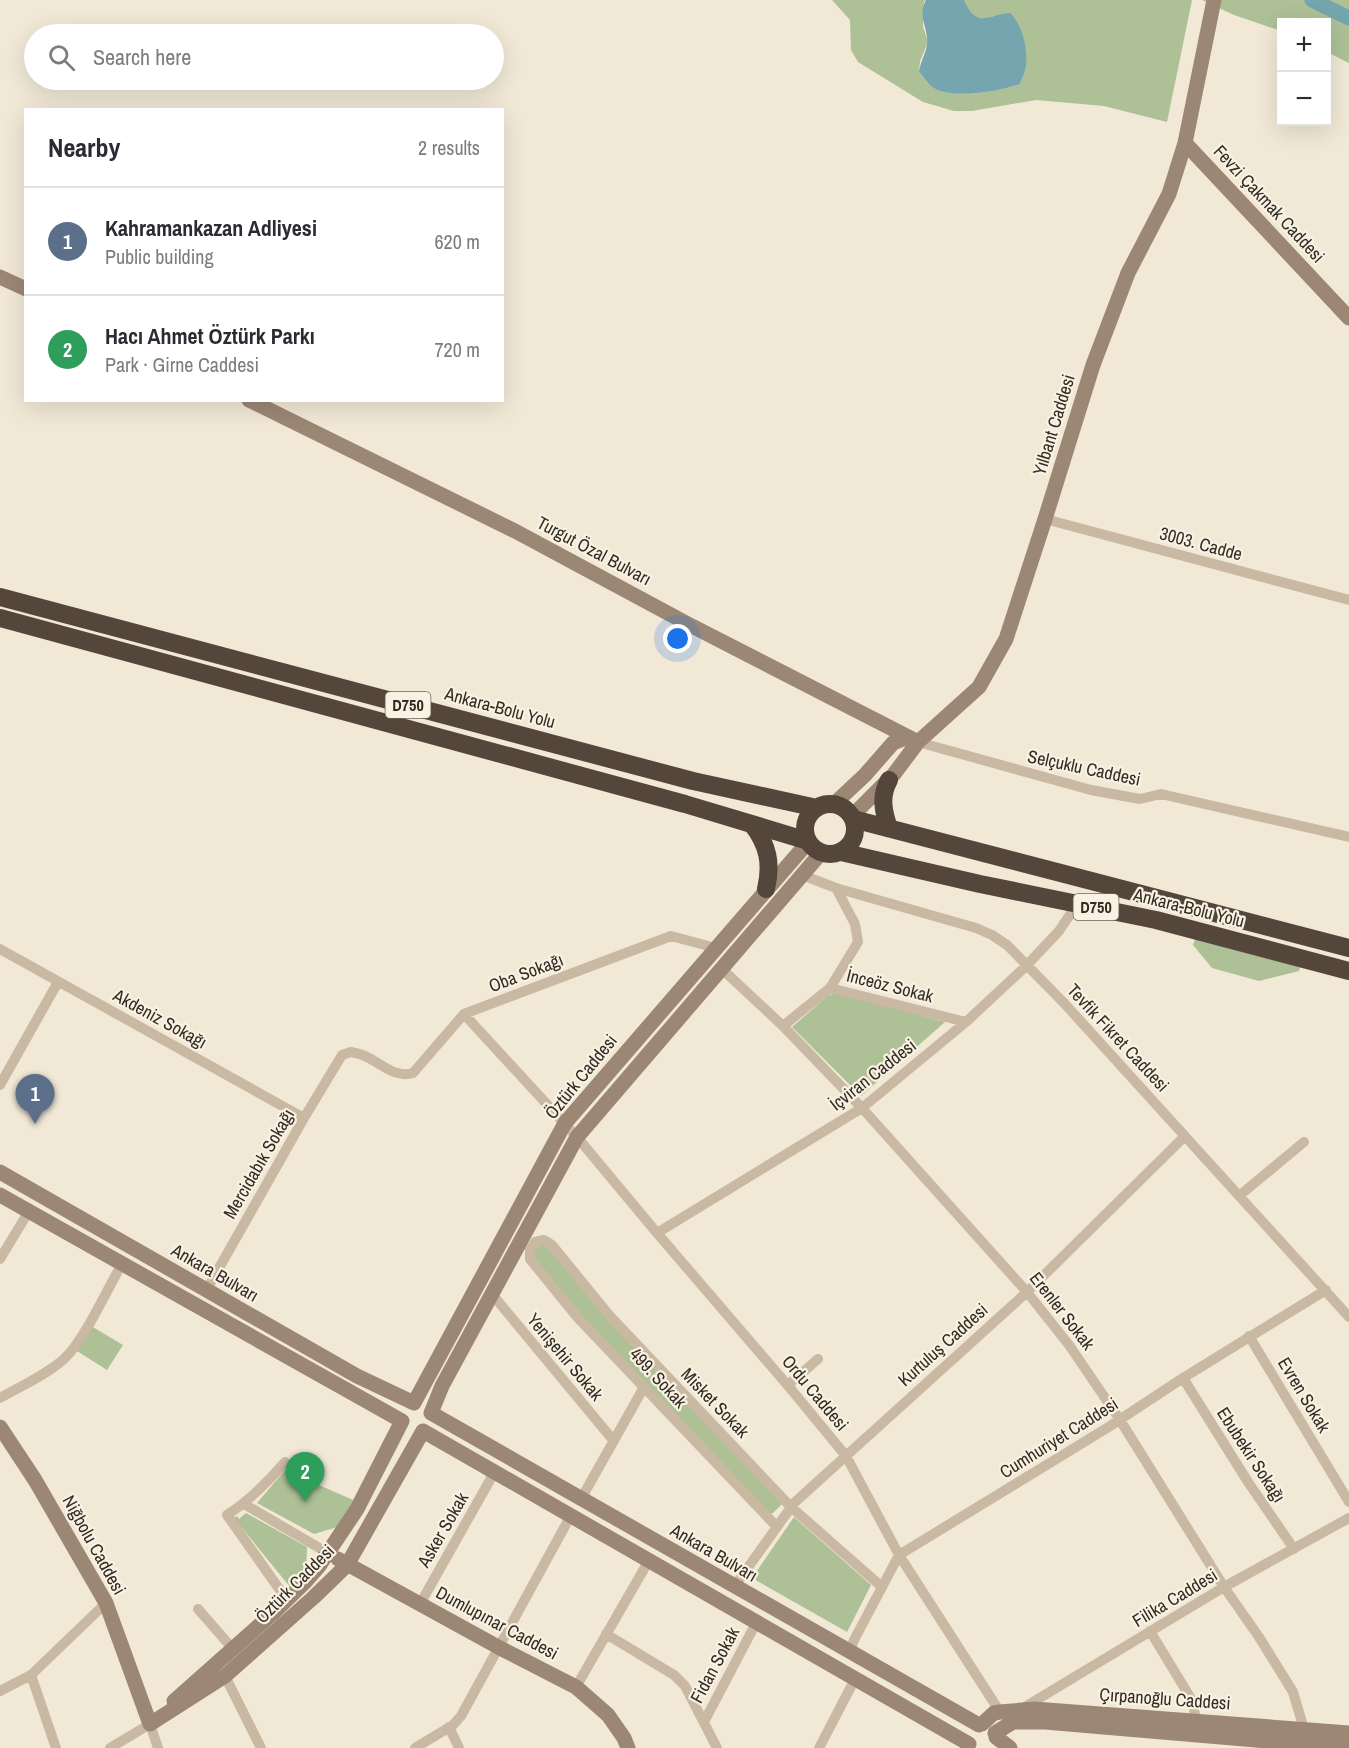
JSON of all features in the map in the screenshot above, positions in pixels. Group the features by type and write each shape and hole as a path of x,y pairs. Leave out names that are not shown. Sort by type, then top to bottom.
{"highway":[{"name":"Ankara-Bolu Yolu","path":"0,597 693,782 826,806"},
{"name":"D750","path":"0,618 752,824 813,845"},
{"path":"889,780 883,801 889,828"},
{"path":"826,806 844,808 853,818 854,838 841,852 831,854 813,845 806,835 806,823 809,817 826,806"},
{"name":"Ankara-Bolu Yolu","path":"853,818 1349,948"},
{"path":"752,824 763,838 769,854 770,872 766,889"},
{"name":"Ankara-Bolu Yolu","path":"841,852 1156,920 1349,971"}],"street":[{"name":"Yılbant Caddesi","path":"853,818 889,780 913,740 979,687 1006,639 1046,519 1093,364 1128,273 1169,194 1185,143 1213,2"},
{"name":"Fevzi Çakmak Caddesi","path":"1185,143 1349,318"},
{"path":"0,277 24,289"},
{"name":"Turgut Özal Bulvarı","path":"253,402 515,531 688,624 913,740"},
{"name":"3003. Cadde","path":"1046,519 1349,600"},
{"name":"Yılbant Caddesi","path":"826,806 865,775 893,743 913,740"},
{"name":"Selçuklu Caddesi","path":"913,740 1091,790 1140,799 1161,794 1349,837"},
{"name":"Öztürk Caddesi","path":"430,1413 442,1386 578,1137 802,875 813,845"},
{"name":"Öztürk Caddesi","path":"414,1403 565,1123 766,889 813,845"},
{"name":"Tevfik Fikret Caddesi","path":"802,875 836,888 976,928 1007,945 1064,1003 1349,1317"},
{"path":"830,988 858,942 855,924 836,888"},
{"name":"İçviran Caddesi","path":"657,1233 862,1108 966,1022 1026,966 1059,931 1077,904"},
{"name":"Oba Sokağı","path":"342,1055 351,1052 367,1056 397,1074 413,1073 464,1014 671,936 716,948"},
{"name":"Akdeniz Sokağı","path":"0,949 304,1118"},
{"name":"Erenler Sokak","path":"722,969 783,1026 862,1108 1027,1292 1069,1345 1120,1420 1224,1587 1293,1692 1302,1740"},
{"path":"0,1085 58,982"},
{"name":"İnceöz Sokak","path":"783,1026 830,988 966,1022"},
{"name":"Ordu Caddesi","path":"464,1014 578,1137 846,1456 899,1555 1000,1712"},
{"name":"Mercidabık Sokağı","path":"206,1290 342,1055"},
{"name":"Kurtuluş Caddesi","path":"734,1587 791,1507 1027,1292 1185,1136"},
{"path":"1239,1196 1304,1142"},
{"name":"Ankara Bulvarı","path":"0,1172 357,1376 414,1403 422,1404 430,1413 850,1651 989,1733 1010,1748"},
{"name":"Ankara Bulvarı","path":"0,1195 402,1421 409,1431 416,1433 423,1431 970,1747"},
{"path":"0,1259 28,1211"},
{"name":"Misket Sokak","path":"533,1244 544,1240 552,1245 616,1322 791,1507 882,1587"},
{"name":"499. Sokak","path":"533,1244 530,1256 537,1269 579,1318 777,1527"},
{"path":"0,1398 66,1358 122,1264"},
{"name":"Cumhuriyet Caddesi","path":"899,1555 1120,1420 1249,1336 1326,1290"},
{"name":"Yenişehir Sokak","path":"492,1294 613,1440"},
{"name":"Evren Sokak","path":"1249,1336 1349,1502"},
{"path":"788,1385 818,1359"},
{"name":"Ebubekir Sokağı","path":"1183,1378 1248,1482 1294,1549"},
{"path":"581,1499 644,1387"},
{"path":"402,1421 404,1410 414,1403"},
{"path":"423,1431 431,1422 430,1413"},
{"name":"Öztürk Caddesi","path":"150,1724 194,1681 233,1649 306,1582 357,1509 402,1421"},
{"name":"Niğbolu Caddesi","path":"0,1427 35,1480 106,1603 150,1724"},
{"name":"Öztürk Caddesi","path":"150,1724 225,1676 315,1597 347,1564 423,1431"},
{"path":"285,1462 265,1486 227,1515 287,1599"},
{"name":"Asker Sokak","path":"420,1604 494,1473"},
{"path":"244,1504 328,1553"},
{"path":"415,1748 449,1727 461,1716 570,1517"},
{"name":"Filika Caddesi","path":"1020,1710 1224,1587 1349,1518"},
{"name":"Dumlupınar Caddesi","path":"328,1553 576,1688 608,1715 628,1748"},
{"path":"850,1651 899,1555"},
{"path":"576,1688 648,1562"},
{"path":"0,1691 31,1675 106,1603"},
{"path":"198,1609 233,1649"},
{"name":"Fidan Sokak","path":"704,1722 756,1623"},
{"path":"1150,1631 1193,1702 1194,1735"},
{"path":"606,1634 674,1675 685,1686 717,1748"},
{"path":"31,1675 57,1748"},
{"path":"225,1676 261,1748"},
{"path":"819,1748 855,1679"},
{"name":"Çırpanoğlu Caddesi","path":"989,1733 994,1713 1047,1710 1194,1735"},
{"name":"Çırpanoğlu Caddesi","path":"989,1733 1019,1721 1069,1723 1194,1735 1302,1740 1349,1748"},
{"path":"110,1748 150,1724 158,1748"},
{"path":"449,1727 459,1748"},
{"name":"Ankara Bulvarı","path":"970,1747 968,1737 970,1731 989,1733"},
{"name":"Çırpanoğlu Caddesi","path":"1302,1740 1349,1733"}],"green space":[{"path":"832,0 926,0 923,27 928,42 920,61 919,72 930,85 939,91 962,94 988,92 1020,84 1026,65 1022,36 993,16 978,18 969,10 964,0 1192,0 1167,122 1104,106 1036,100 972,111 954,111 923,102 858,62 851,50 850,20"},
{"path":"1202,0 1349,0 1349,63 1331,54 1331,18 1277,18 1277,30 1234,15"},
{"path":"1195,939 1300,967 1299,971 1259,981 1212,968 1193,945"},
{"path":"837,993 945,1022 861,1096 792,1027 829,995"},
{"path":"540,1245 545,1245 783,1503 773,1513 770,1514 709,1452 589,1325 533,1258 533,1250"},
{"path":"91,1326 123,1345 107,1370 77,1351"},
{"path":"285,1470 353,1500 341,1526 314,1534 257,1503"},
{"path":"246,1513 307,1547 306,1571 290,1587 234,1518 237,1516 239,1519"},
{"path":"794,1517 871,1585 847,1632 752,1578"}],"water":[{"path":"926,0 964,0 973,15 983,18 1010,13 1021,30 1026,52 1026,66 1020,84 988,92 962,94 939,91 930,85 919,72 927,42 923,15"}],"waterway":[{"path":"1312,0 1349,18"}],"place":[{"name":"Kahramankazan Adliyesi","path":"35,1124"},
{"name":"Hacı Ahmet Öztürk Parkı","path":"305,1502"}]}
